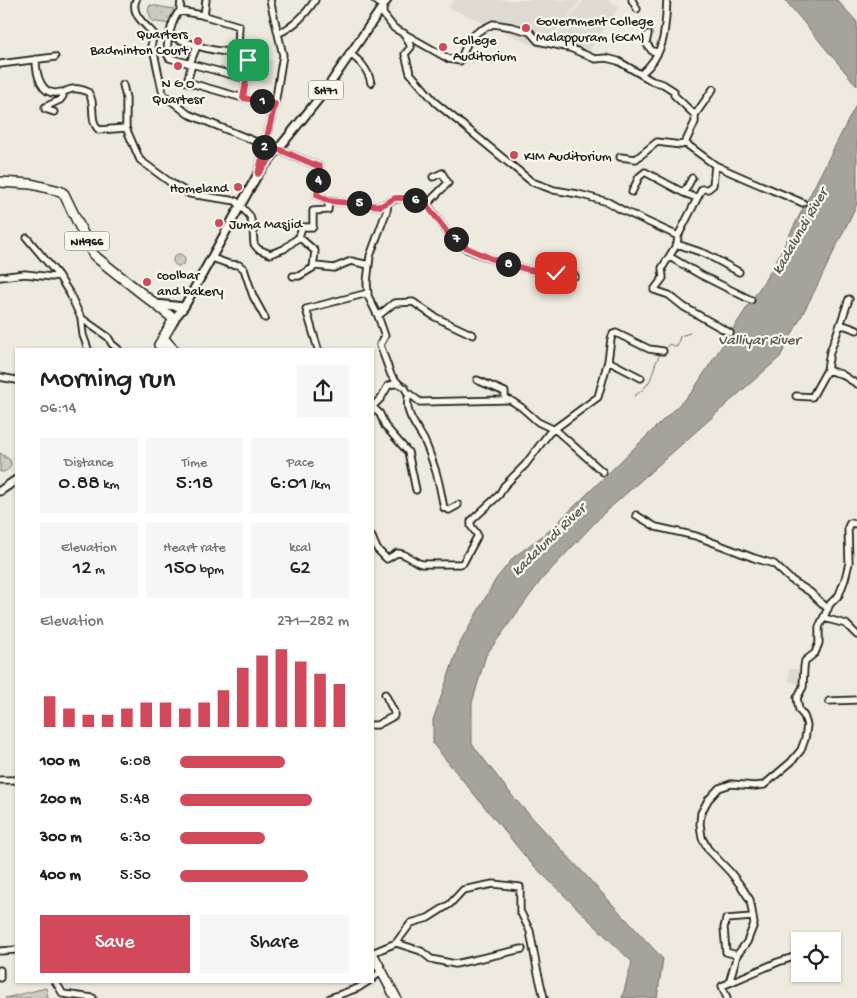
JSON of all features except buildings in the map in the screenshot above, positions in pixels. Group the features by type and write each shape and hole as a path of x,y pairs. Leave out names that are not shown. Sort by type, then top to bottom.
{"highway":[{"name":"NH966","path":"0,182 31,184 60,191 64,194 93,254 174,319"},
{"path":"161,345 174,319"},
{"path":"374,957 396,998"},
{"path":"375,977 391,998"}],"main road":[{"name":"SH71","path":"174,319 184,307 258,174 325,91 349,53 385,3"},
{"path":"154,304 184,307"},
{"path":"169,329 173,348"},
{"path":"0,491 15,481"}],"street":[{"path":"136,0 134,6 135,14 154,34 151,46 163,94 188,114 264,145"},
{"path":"181,0 180,11 175,15 166,53 169,58 246,79"},
{"path":"204,16 206,0"},
{"path":"258,174 275,104 284,56 270,0"},
{"path":"279,33 303,17 315,0"},
{"path":"375,0 385,3 383,14 394,28 449,59 460,61 469,39 493,24 512,27 530,32 538,41 570,48 595,59 606,58 618,61 652,81 663,84 674,91 674,95 680,102 695,115"},
{"path":"632,0 637,9"},
{"path":"641,74 650,67 663,44 667,0"},
{"path":"180,11 239,26 238,51"},
{"path":"404,33 410,47 405,54 410,73 436,103 532,182 554,190 608,202 678,236"},
{"path":"648,34 646,43 652,51 658,52"},
{"path":"170,36 197,46 233,52 238,51"},
{"path":"197,46 191,63 188,82 243,98 275,104"},
{"path":"238,51 248,60 243,98"},
{"path":"349,53 360,62 369,75 371,83"},
{"path":"0,64 55,57"},
{"path":"36,59 38,80 47,91 62,93 71,88 76,88 88,92 92,101 92,116 96,128 99,130 126,128"},
{"path":"123,85 126,98 126,128 140,160 171,183 190,194 236,201 250,216 254,244 258,249 270,254 284,249 298,237 302,227 313,227 313,211 328,210 329,201"},
{"path":"620,157 636,159 656,142 680,145 685,143 695,122 695,115 713,88"},
{"path":"54,112 48,112 45,107 60,100 63,96 62,93"},
{"path":"685,143 715,165 749,181 803,202"},
{"path":"278,149 320,167 317,195 329,201 381,206 395,198 405,198 426,204 447,232 467,248 497,261 529,270 575,276"},
{"path":"715,165 713,186 702,190 678,236 677,244 662,268 663,278 654,290 669,296 684,307 730,333"},
{"path":"632,192 639,177 645,172 684,193 698,198"},
{"path":"426,204 448,183 442,173 433,177"},
{"path":"684,193 692,178"},
{"path":"388,202 387,210 370,256 367,295 378,316 385,336 380,345 391,375 409,394 420,402 510,400 538,422 553,429 603,472"},
{"path":"298,237 314,251 313,268"},
{"path":"27,238 58,275 72,299 81,318 83,335 88,348"},
{"path":"677,244 706,254 739,272"},
{"path":"670,257 751,300"},
{"path":"212,258 244,269 253,296 265,318"},
{"path":"293,276 300,276 316,266 334,268 351,261 369,264"},
{"path":"0,277 25,274 58,275"},
{"path":"318,348 306,309 367,295"},
{"path":"796,396 812,397 827,370 830,352 849,299"},
{"path":"378,316 394,303 413,302 435,317 473,335"},
{"path":"81,318 108,337 117,348"},
{"path":"840,325 857,330"},
{"path":"374,542 377,549 386,559 401,553 422,564 460,564 477,537 471,526 471,521 499,495 504,486 525,465 553,429 598,397 608,361 610,339 614,333 649,349 663,351"},
{"path":"608,361 641,378"},
{"path":"827,370 841,374 857,384"},
{"path":"0,377 15,380"},
{"path":"477,380 505,392 505,400"},
{"path":"374,406 388,386 399,384"},
{"path":"409,394 407,401 408,410 435,468 444,508 449,510 458,506"},
{"path":"374,408 380,414 385,426 408,452 416,490"},
{"path":"636,515 656,526 696,536 774,564 790,579 810,592 828,609"},
{"path":"729,983 737,955 751,934 754,924 753,917 750,900 741,886 708,849 702,838 701,813 708,800 719,788 731,784 764,785 791,762 801,750 807,725 797,698 803,686 805,661 815,653 819,643 819,627 833,599 839,595 849,563 848,530 850,523 857,524"},
{"path":"824,618 846,624 857,635"},
{"path":"374,725 394,716 394,712 385,694"},
{"path":"829,701 857,700"},
{"path":"0,780 15,780"},
{"path":"374,952 396,943 411,923 428,918 450,904 463,890 493,884 520,886 520,911 530,931 536,969 544,998"},
{"path":"737,955 726,952 724,928 726,919 753,917"},
{"path":"396,943 421,951 431,959 455,964 522,948"},
{"path":"0,951 15,950"},
{"path":"727,998 722,986 778,962 791,958"},
{"path":"0,970 0,978"},
{"path":"55,983 63,994 93,998"},
{"path":"330,998 358,988 366,983"}],"shaded area":[{"name":"Government College Malappuram (GCM)","path":"454,0 581,0 542,49 448,7"},
{"path":"584,0 608,0 619,7 589,51 555,36"},
{"path":"261,60 273,60 271,84 259,83"},
{"path":"789,669 801,669 800,683 789,682"}],"green space":[{"path":"150,5 174,9 169,24 152,21 148,10"},
{"path":"179,254 185,260 179,266 173,260"},
{"path":"0,453 10,460 11,466 7,471 0,472"},
{"path":"46,988 48,998 5,998"}],"water":[{"path":"785,0 837,0 857,22 857,86"},
{"name":"Valliyar River","path":"857,103 857,204 780,357 603,514 542,579 486,655 472,703 472,744 514,798 663,959 657,998 622,998 632,962 529,861 433,744 433,720 459,645 496,579 514,557 550,530 692,392 772,269"}],"waterway":[{"path":"664,350 669,344 677,347 680,336 690,333"},
{"path":"634,396 646,386 661,353"}],"place":[{"name":"Government College Malappuram (GCM)","path":"526,28"},
{"name":"Quarters Badminton Court","path":"198,41"},
{"name":"College Auditorium","path":"443,47"},
{"name":"N G O Quartesr","path":"178,66"},
{"name":"KIM Auditorium","path":"514,155"},
{"name":"Homeland","path":"238,187"},
{"name":"Juma Masjid","path":"219,223"},
{"name":"coolbar and bakery","path":"147,282"}],"route":[{"path":"248,60 243,98 275,104 258,174 278,149 320,167 316,190 317,195 329,201 381,206 395,198 405,198 426,204 447,232 467,248 497,261 529,270 556,273"}],"water label":[{"name":"kadalundi River","path":"799,231"},
{"name":"kadalundi River","path":"548,539"}]}
